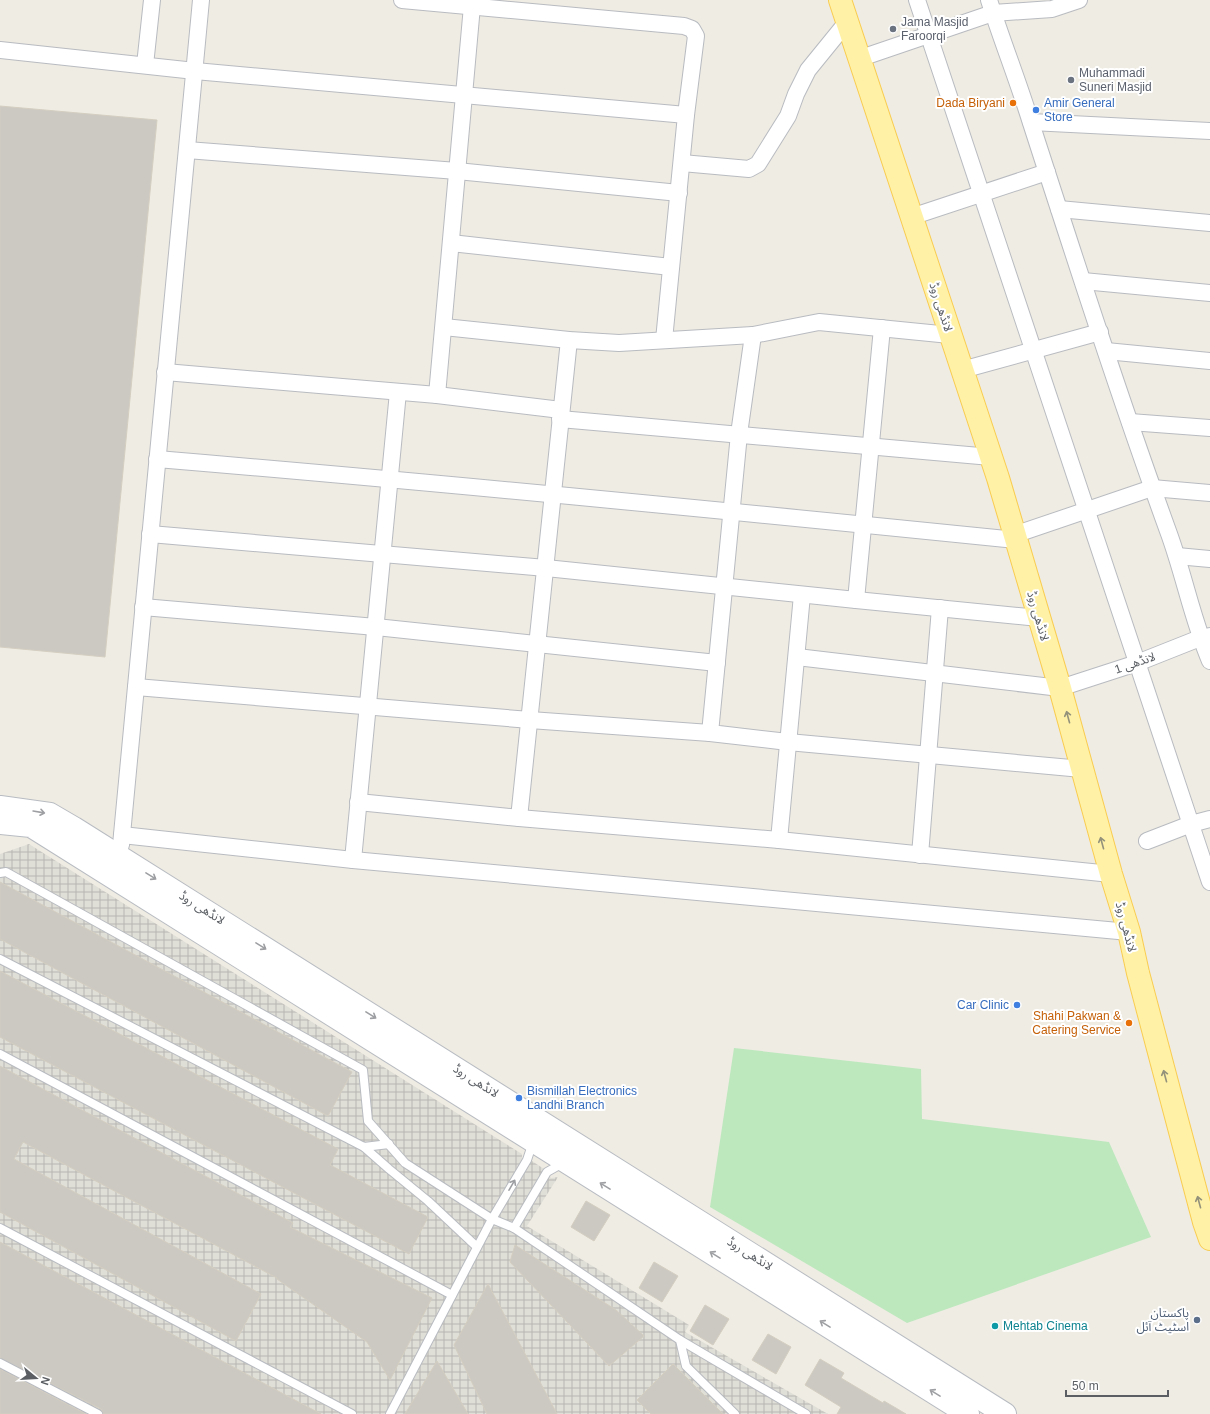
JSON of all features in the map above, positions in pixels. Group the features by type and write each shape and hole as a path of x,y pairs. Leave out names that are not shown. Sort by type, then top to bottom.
{"main road":[{"name":"لانڈھی روڈ","path":"840,0 991,457 1015,537 1060,688 1111,874 1129,932 1150,1019 1204,1222 1210,1239"},
{"name":"لانڈھی روڈ","path":"0,807 50,814 114,866"},
{"name":"لانڈھی روڈ","path":"0,823 31,826 114,866 323,997 530,1131 572,1154 911,1367 1005,1414"},
{"name":"لانڈھی روڈ","path":"911,1367 968,1414"}],"street":[{"path":"145,65 152,0"},
{"path":"114,866 122,835 201,0"},
{"path":"402,0 684,26 692,29 696,36 686,115 664,340"},
{"path":"917,0 1210,882"},
{"path":"858,58 929,35 991,6 1051,5 1079,0"},
{"path":"438,395 472,6"},
{"path":"991,6 1152,488 1205,637 1210,662"},
{"path":"682,163 750,169 758,164 788,116 796,94 808,70 847,22"},
{"path":"0,50 195,71 686,115"},
{"path":"1031,122 1210,131"},
{"path":"187,150 457,171 679,193"},
{"path":"911,217 1047,172"},
{"path":"1059,209 1210,224"},
{"path":"451,243 671,267"},
{"path":"1083,281 1210,293"},
{"path":"444,327 569,340 620,343 753,335 819,322 950,335"},
{"path":"856,600 882,328"},
{"path":"962,370 1100,332"},
{"path":"710,733 739,434 753,335"},
{"path":"519,818 569,340"},
{"path":"1106,352 1210,361"},
{"path":"165,372 438,395 561,414 739,434 991,457"},
{"path":"352,860 398,392"},
{"path":"1130,422 1210,428"},
{"path":"157,459 389,478 863,524 1015,537 1086,510 1152,488 1210,493"},
{"path":"150,534 546,568 1039,618"},
{"path":"1177,556 1210,559"},
{"path":"779,840 802,595"},
{"path":"143,607 376,627 717,663"},
{"path":"920,854 940,608"},
{"name":"لانڈھی 1","path":"1060,688 1136,663 1205,637"},
{"path":"797,657 1060,688"},
{"path":"136,687 530,720 710,733 788,742 1082,769"},
{"path":"358,802 519,818 779,840 1111,874"},
{"path":"1147,841 1191,824 1210,819"},
{"path":"122,835 352,860 1129,932"}],"lane":[{"path":"0,873 6,872 363,1070 368,1121 406,1163 492,1219 514,1228 680,1340 806,1414"},
{"path":"0,959 364,1147 428,1201 477,1247"},
{"path":"0,1054 452,1295"},
{"path":"390,1414 492,1219 527,1160 530,1131"},
{"path":"364,1147 389,1144"},
{"path":"514,1228 548,1172 572,1154"},
{"path":"0,1228 352,1414"},
{"path":"680,1340 686,1366 735,1414"},
{"path":"0,1363 98,1414"}],"shaded area":[{"path":"29,844 522,1154 522,1159 532,1161 544,1169 551,1178 558,1177 527,1226 689,1325 685,1332 828,1414 0,1414 0,854"}],"green space":[{"path":"734,1048 921,1069 922,1119 1109,1142 1151,1237 907,1323 710,1207"}],"building":[{"path":"0,106 157,120 105,657 0,647"},
{"path":"0,882 352,1072 328,1116 0,939"},
{"path":"0,971 338,1149 330,1165 428,1217 409,1254 0,1037"},
{"path":"0,1066 293,1223 290,1227 432,1298 390,1380 367,1342 277,1278 23,1142 14,1159 261,1294 236,1341 0,1212"},
{"path":"586,1201 610,1215 594,1241 571,1227"},
{"path":"0,1242 321,1414 103,1414 101,1409 0,1358"},
{"path":"515,1245 616,1310 644,1336 609,1366 510,1262"},
{"path":"654,1262 678,1276 662,1302 639,1288"},
{"path":"488,1284 557,1414 487,1414 454,1345"},
{"path":"705,1305 729,1319 713,1345 690,1331"},
{"path":"768,1334 791,1347 776,1374 752,1360"},
{"path":"820,1359 844,1373 841,1378 883,1403 884,1401 906,1414 837,1414 841,1407 805,1385"},
{"path":"437,1361 468,1414 405,1414"},
{"path":"673,1364 723,1414 651,1414 637,1400"},
{"path":"0,1369 86,1414 0,1414"}],"place":[{"name":"Jama Masjid Faroorqi","path":"893,29"},
{"name":"Muhammadi Suneri Masjid","path":"1071,80"},
{"name":"Dada Biryani","path":"1013,103"},
{"name":"Amir General Store","path":"1036,110"},
{"name":"Car Clinic","path":"1017,1005"},
{"name":"Shahi Pakwan & Catering Service","path":"1129,1023"},
{"name":"Bismillah Electronics Landhi Branch","path":"519,1098"},
{"name":"پاکستان اسٹیٹ آئل","path":"1197,1320"},
{"name":"Mehtab Cinema","path":"995,1326"}]}
